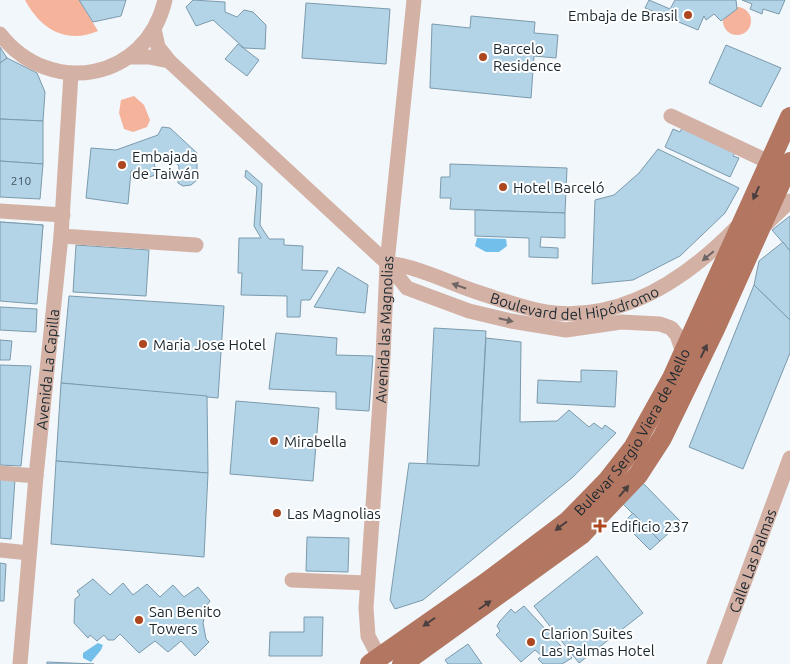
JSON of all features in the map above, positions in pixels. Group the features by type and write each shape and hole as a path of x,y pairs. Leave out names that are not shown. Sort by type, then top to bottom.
{"main road":[{"name":"Bulevar Sergio Viera de Mello","path":"402,664 581,535 638,475 662,438 750,227 770,162 790,117"},
{"name":"Bulevar Sergio Viera de Mello","path":"374,660 487,582 568,521 590,500 633,448 653,416 682,353 750,227 790,162"}],"street":[{"path":"0,34 10,47 28,61 48,70 71,74 91,73 129,57 143,44 154,29 165,0"},
{"name":"Avenida las Magnolias","path":"374,660 368,636 367,583 383,358 387,263 414,0"},
{"name":"Boulevard del Hipódromo","path":"154,29 158,47 169,61 387,263 407,288 469,311 511,322 566,330 621,322 660,324 671,328 677,335 682,353"},
{"path":"129,57 149,57 169,61"},
{"name":"Avenida La Capilla","path":"20,664 36,476 63,215 71,74"},
{"path":"671,116 770,162"},
{"name":"Boulevard del Hipódromo","path":"387,263 410,266 452,284 509,303 546,312 599,311 634,302 663,288 790,201"},
{"path":"0,211 63,215"},
{"path":"61,236 196,244"},
{"path":"566,313 566,330"},
{"name":"Calle Las Palmas","path":"714,664 790,458"},
{"path":"0,473 36,476"},
{"path":"0,550 29,553"},
{"path":"292,580 367,583"}],"shaded area":[{"path":"25,0 79,0 98,31 86,35 64,35 46,26 38,19"},
{"path":"737,7 747,11 751,21 747,31 737,35 727,31 723,21 727,11"},
{"path":"134,96 144,105 150,120 147,127 133,132 124,129 119,113 121,100"}],"water":[{"path":"477,238 506,239 507,246 499,252 486,252 475,246"},
{"path":"98,643 103,645 91,662 83,658 83,653"}],"building":[{"path":"79,0 126,0 121,16 93,22"},
{"path":"193,0 225,2 225,12 237,17 244,10 253,12 266,25 265,49 244,48 213,20 196,26 186,7"},
{"name":"Embaja de Brasil","path":"649,0 670,9 675,0 736,0 737,9 721,21 714,14 706,20 704,16 698,30 645,8"},
{"path":"742,0 785,0 779,14 763,9 762,14 750,9 752,4"},
{"path":"306,3 390,9 386,64 302,58"},
{"name":"Barcelo Residence","path":"471,16 535,22 534,33 558,35 556,58 534,56 531,98 430,88 432,24 470,28"},
{"path":"238,44 259,60 247,76 225,59"},
{"path":"726,45 781,68 761,107 709,83"},
{"path":"0,47 7,58 0,63"},
{"path":"7,58 37,73 45,92 43,121 0,119 0,63"},
{"path":"0,119 43,121 43,164 0,161"},
{"name":"Embajada de Taiwán","path":"162,127 170,128 197,153 197,180 191,185 183,186 178,183 179,166 169,157 154,164 158,174 141,180 138,169 131,171 128,204 86,198 91,148 116,150 158,135"},
{"path":"682,128 735,153 733,156 739,158 730,177 665,147 673,129 680,132"},
{"path":"658,149 739,188 725,213 680,256 633,280 592,284 595,200 614,195 639,173"},
{"path":"0,161 43,164 40,199 0,197"},
{"name":"Hotel Barceló","path":"450,164 567,168 565,213 450,209 451,198 440,198 441,177 450,177"},
{"path":"246,170 262,184 260,225 269,239 284,239 284,245 303,246 302,270 328,271 310,300 301,300 300,317 287,317 287,296 241,295 242,273 238,273 239,238 261,238 254,226 257,187 245,177"},
{"path":"475,210 565,213 565,238 541,237 540,247 558,248 558,258 529,257 529,238 475,236"},
{"path":"790,216 790,251 772,230"},
{"path":"0,222 43,225 38,279 0,276"},
{"path":"0,222 43,225 37,304 0,301"},
{"path":"783,242 790,251 790,320 754,285 759,261"},
{"path":"76,245 149,250 146,296 73,292"},
{"path":"338,267 368,285 365,313 314,307"},
{"path":"754,285 790,320 790,353 743,469 689,447"},
{"name":"Maria Jose Hotel","path":"69,296 224,306 218,398 61,383"},
{"path":"0,307 37,309 36,332 0,330"},
{"path":"434,328 486,331 479,466 427,464"},
{"path":"276,333 337,338 336,355 373,356 369,411 336,409 336,392 269,389"},
{"path":"486,338 521,342 520,422 557,421 569,410 589,427 594,423 602,429 605,425 616,433 573,477 423,600 395,609 390,600 409,463 479,466"},
{"path":"0,340 12,341 10,360 0,360"},
{"path":"0,365 31,366 21,466 0,465"},
{"path":"581,370 617,371 615,407 537,403 538,380 581,382"},
{"path":"61,383 207,396 208,473 56,461"},
{"name":"Mirabella","path":"236,401 319,408 313,481 230,474"},
{"path":"56,461 208,473 204,557 51,544"},
{"path":"0,477 15,479 11,539 0,538"},
{"path":"642,482 681,522 660,541 621,502"},
{"path":"633,513 660,541 650,550 623,523"},
{"path":"307,537 349,538 348,572 306,571"},
{"path":"597,556 643,613 579,663 534,606"},
{"path":"0,563 6,564 4,601 0,601"},
{"name":"San Benito Towers","path":"93,579 110,595 123,583 133,595 147,584 160,597 173,585 184,597 198,587 210,601 207,605 203,623 206,639 209,642 195,656 181,641 168,652 155,641 139,653 120,634 114,640 108,640 104,635 97,641 90,635 88,638 74,623 75,599 80,595 77,591"},
{"name":"Clarion Suites Las Palmas Hotel","path":"524,606 572,658 562,664 543,664 538,659 542,656 535,650 521,662 496,635 500,631 497,626 511,609 515,613"},
{"path":"304,617 323,617 322,656 269,656 270,632 304,632"},
{"path":"468,644 482,664 448,664 445,660"},
{"path":"47,662 94,664 47,664"}],"place":[{"name":"Embaja de Brasil","path":"688,15"},
{"name":"Barcelo Residence","path":"483,57"},
{"name":"Embajada de Taiwán","path":"122,165"},
{"name":"Hotel Barceló","path":"503,187"},
{"name":"Maria Jose Hotel","path":"143,344"},
{"name":"Mirabella","path":"274,441"},
{"name":"Las Magnolias","path":"277,513"},
{"name":"Edificio 237","path":"600,526"},
{"name":"San Benito Towers","path":"139,620"},
{"name":"Clarion Suites Las Palmas Hotel","path":"531,642"}]}
